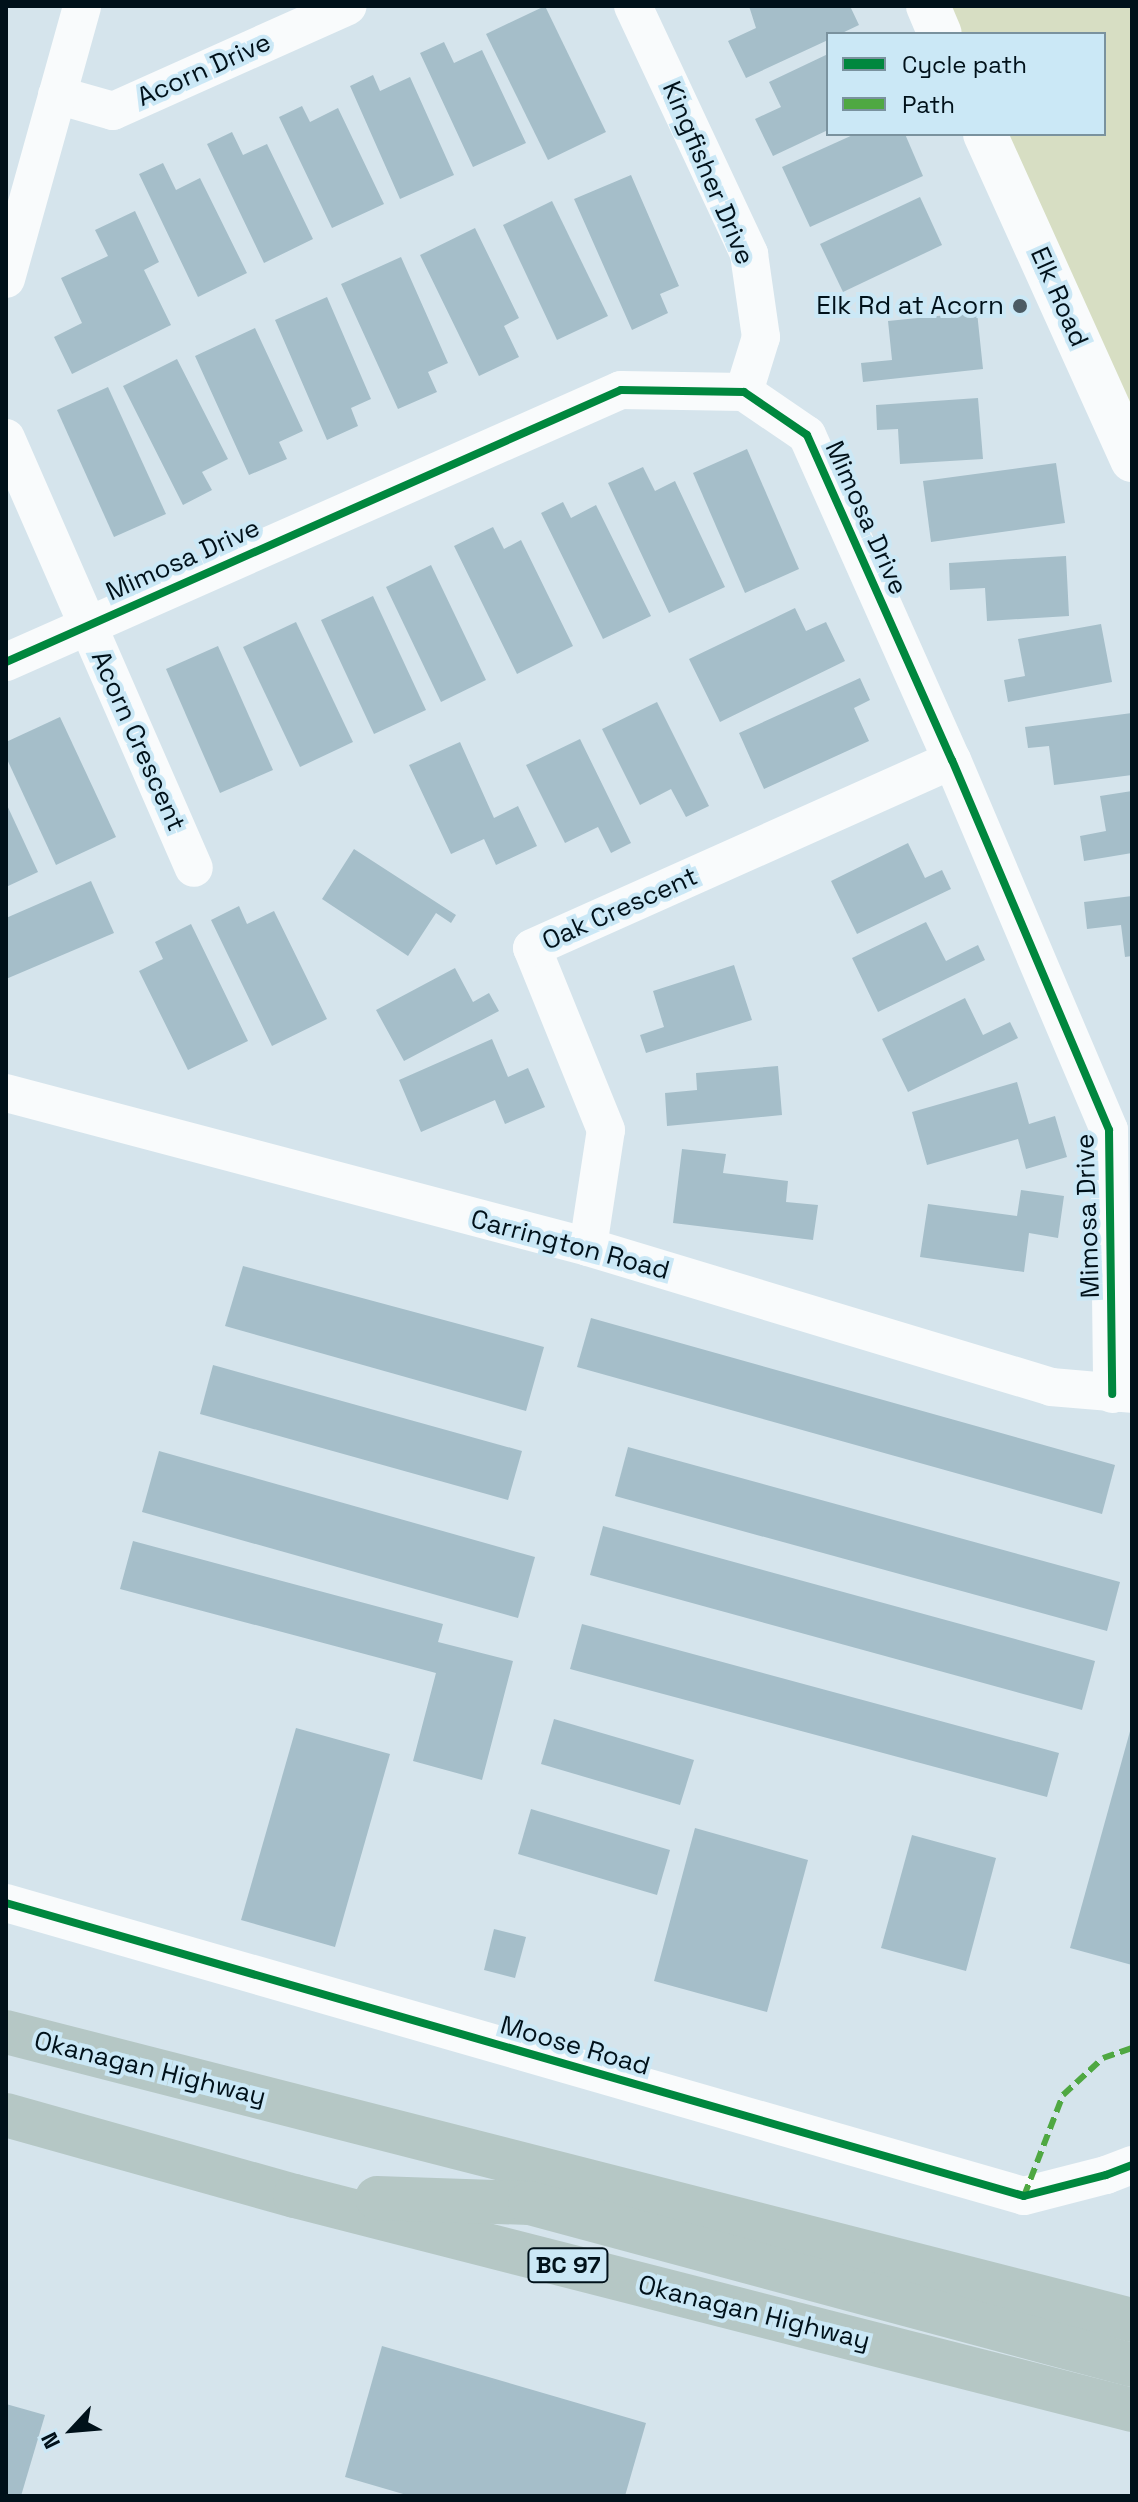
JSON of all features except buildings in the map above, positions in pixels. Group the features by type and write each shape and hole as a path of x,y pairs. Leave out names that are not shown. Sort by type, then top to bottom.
{"highway":[{"name":"Okanagan Highway","path":"6,2032 1132,2320"},
{"name":"Okanagan Highway","path":"6,2115 295,2196 1132,2410"},
{"path":"295,2196 530,2203 1132,2365"}],"street":[{"path":"6,279 82,6"},
{"name":"Acorn Drive","path":"57,95 113,111 348,6"},
{"name":"Kingfisher Drive","path":"633,6 749,254 761,337 744,392"},
{"path":"928,6 939,32"},
{"name":"Elk Road","path":"986,136 1132,460"},
{"name":"Mimosa Drive","path":"6,662 621,390 744,392 807,435 952,760 1109,1130 1122,1394"},
{"name":"Acorn Crescent","path":"6,438 194,868"},
{"name":"Oak Crescent","path":"588,1247 606,1130 532,948 952,760"},
{"name":"Carrington Road","path":"6,1093 588,1247 1051,1387 1122,1394"},
{"name":"Moose Road","path":"6,1903 1024,2196 1106,2175 1132,2165"}],"green space":[{"path":"918,6 1132,6 1132,445 975,136 1106,136 1106,32 928,32"}],"marked path":[{"path":"1024,2196 1063,2095 1103,2058 1132,2048"}],"cycle path":[{"path":"6,662 621,390 744,392 807,435 952,760 1109,1130 1112,1394"},
{"path":"6,1903 1024,2196 1106,2175 1132,2165"}],"place":[{"name":"Elk Rd at Acorn","path":"1020,306"}]}
